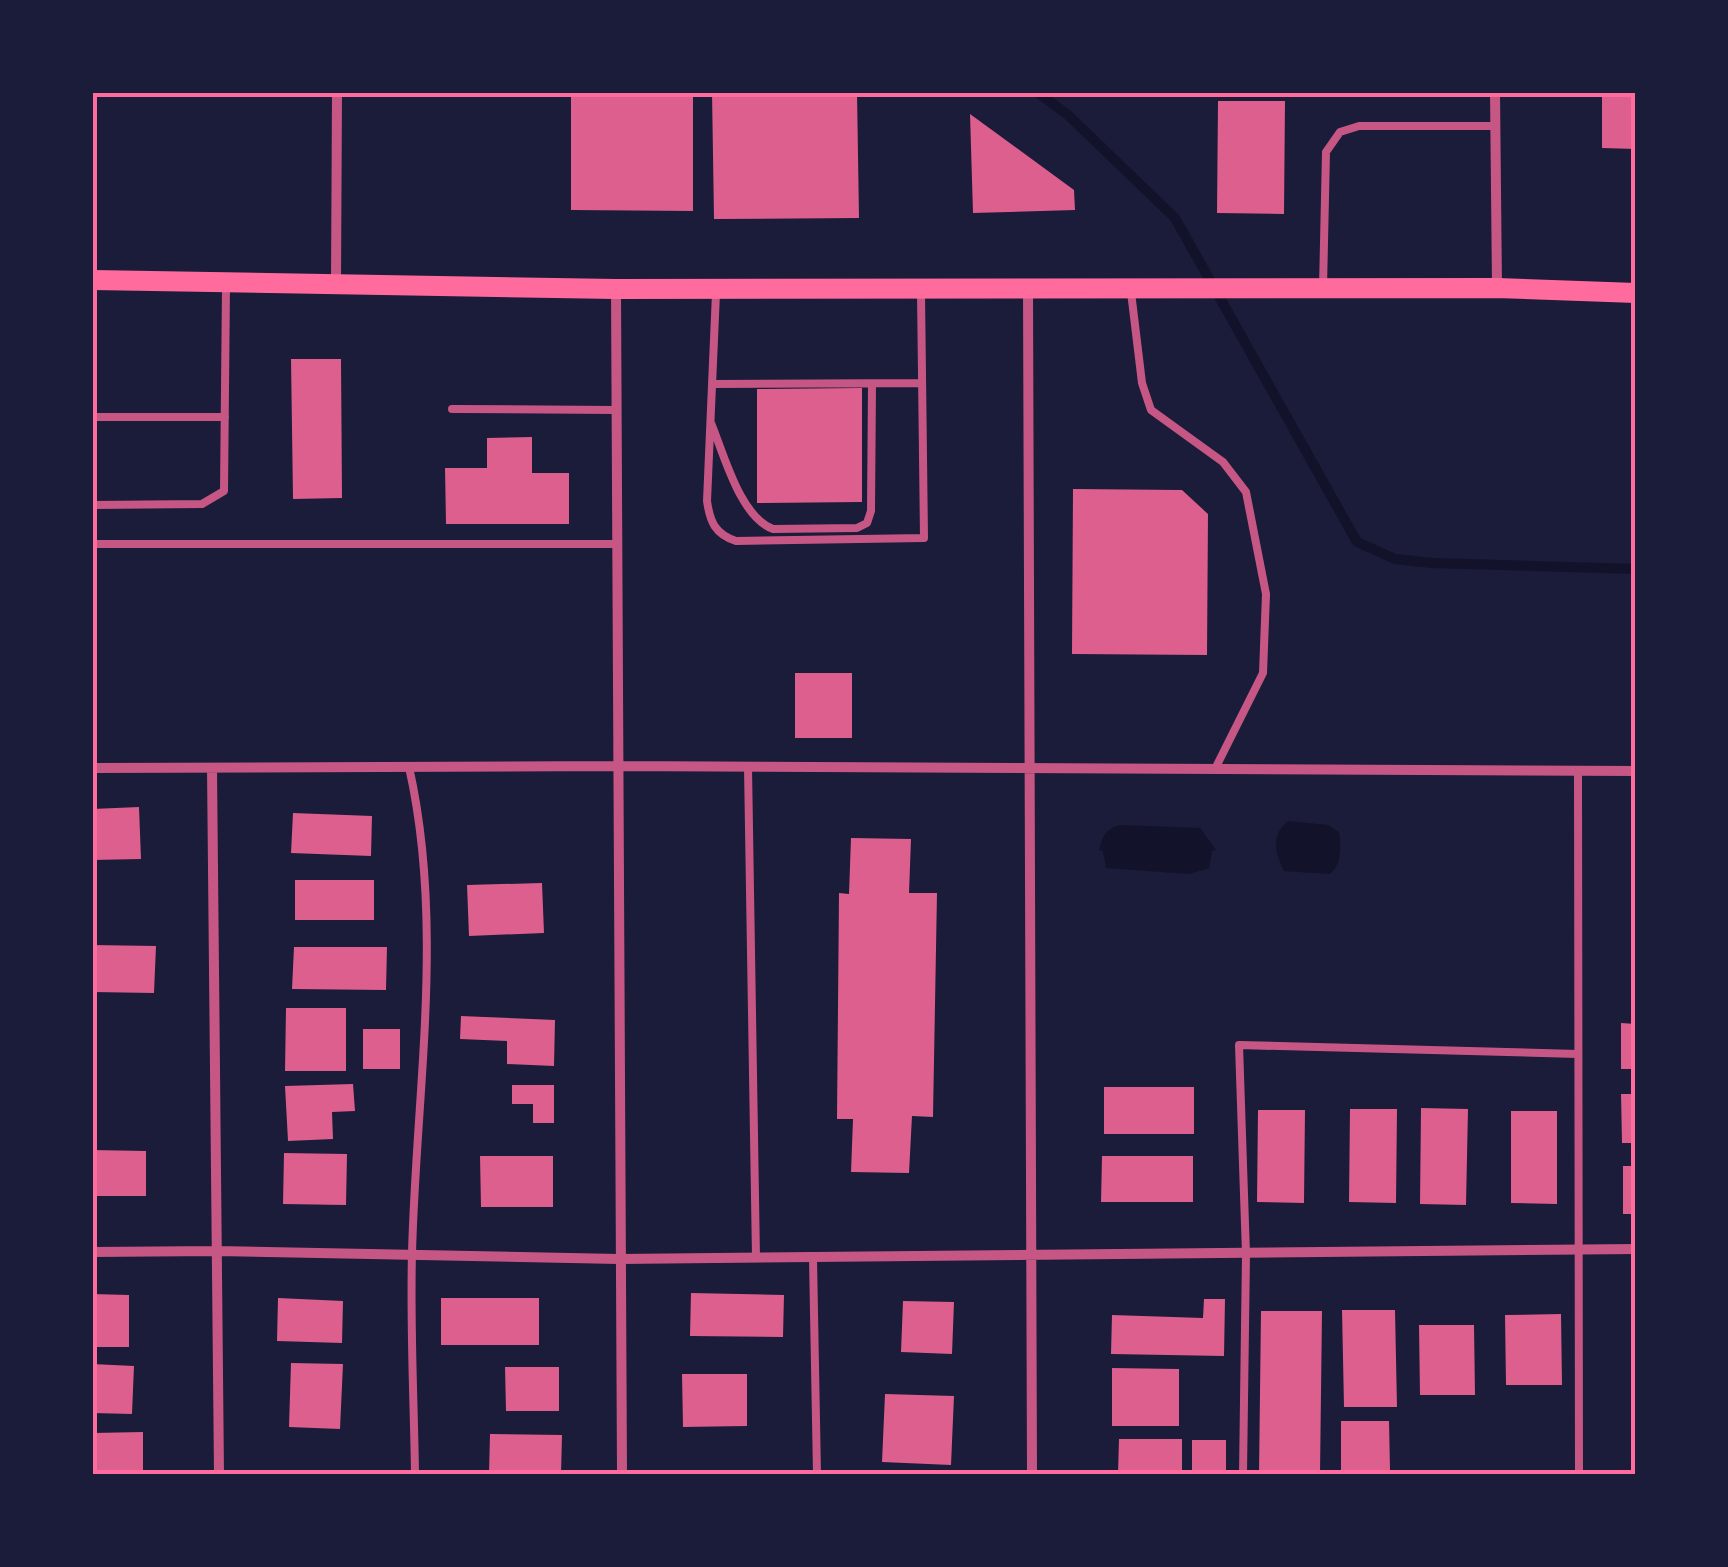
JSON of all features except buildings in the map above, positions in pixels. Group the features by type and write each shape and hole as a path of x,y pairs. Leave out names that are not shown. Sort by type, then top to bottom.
{"main road":[{"path":"92,280 616,289 1498,288 1636,293"}],"street":[{"path":"336,282 337,92"},
{"path":"1495,92 1498,288"},
{"path":"1028,287 1032,1474"},
{"path":"616,289 622,1474"},
{"path":"92,768 748,766 1636,771"},
{"path":"212,768 218,1474"},
{"path":"92,1252 619,1259 1636,1249"}],"lane":[{"path":"1323,288 1326,152 1340,132 1358,126 1495,126"},
{"path":"92,505 202,504 224,491 226,281"},
{"path":"716,289 710,520 724,537 736,541 924,538 921,288"},
{"path":"1130,288 1142,383 1150,410 1222,462 1246,492 1266,594 1263,673 1215,769"},
{"path":"712,384 921,383"},
{"path":"710,419 746,506 760,524 773,529 857,528 867,523 871,511 872,384"},
{"path":"452,409 616,410"},
{"path":"92,417 225,417"},
{"path":"92,544 616,544"},
{"path":"748,766 756,1258"},
{"path":"409,767 429,914 412,1255 415,1474"},
{"path":"1578,770 1579,1474"},
{"path":"1243,1474 1246,1254 1239,1045 1578,1054"},
{"path":"812,1258 816,1474"}],"shaded area":[{"path":"1288,821 1328,825 1339,832 1339,860 1330,874 1284,871 1276,844"},
{"path":"1120,825 1200,828 1216,850 1212,851 1209,868 1189,874 1106,868 1100,845 1108,831"}],"waterway":[{"path":"1037,92 1068,115 1175,218 1357,542 1395,559 1433,563 1636,569"}]}
